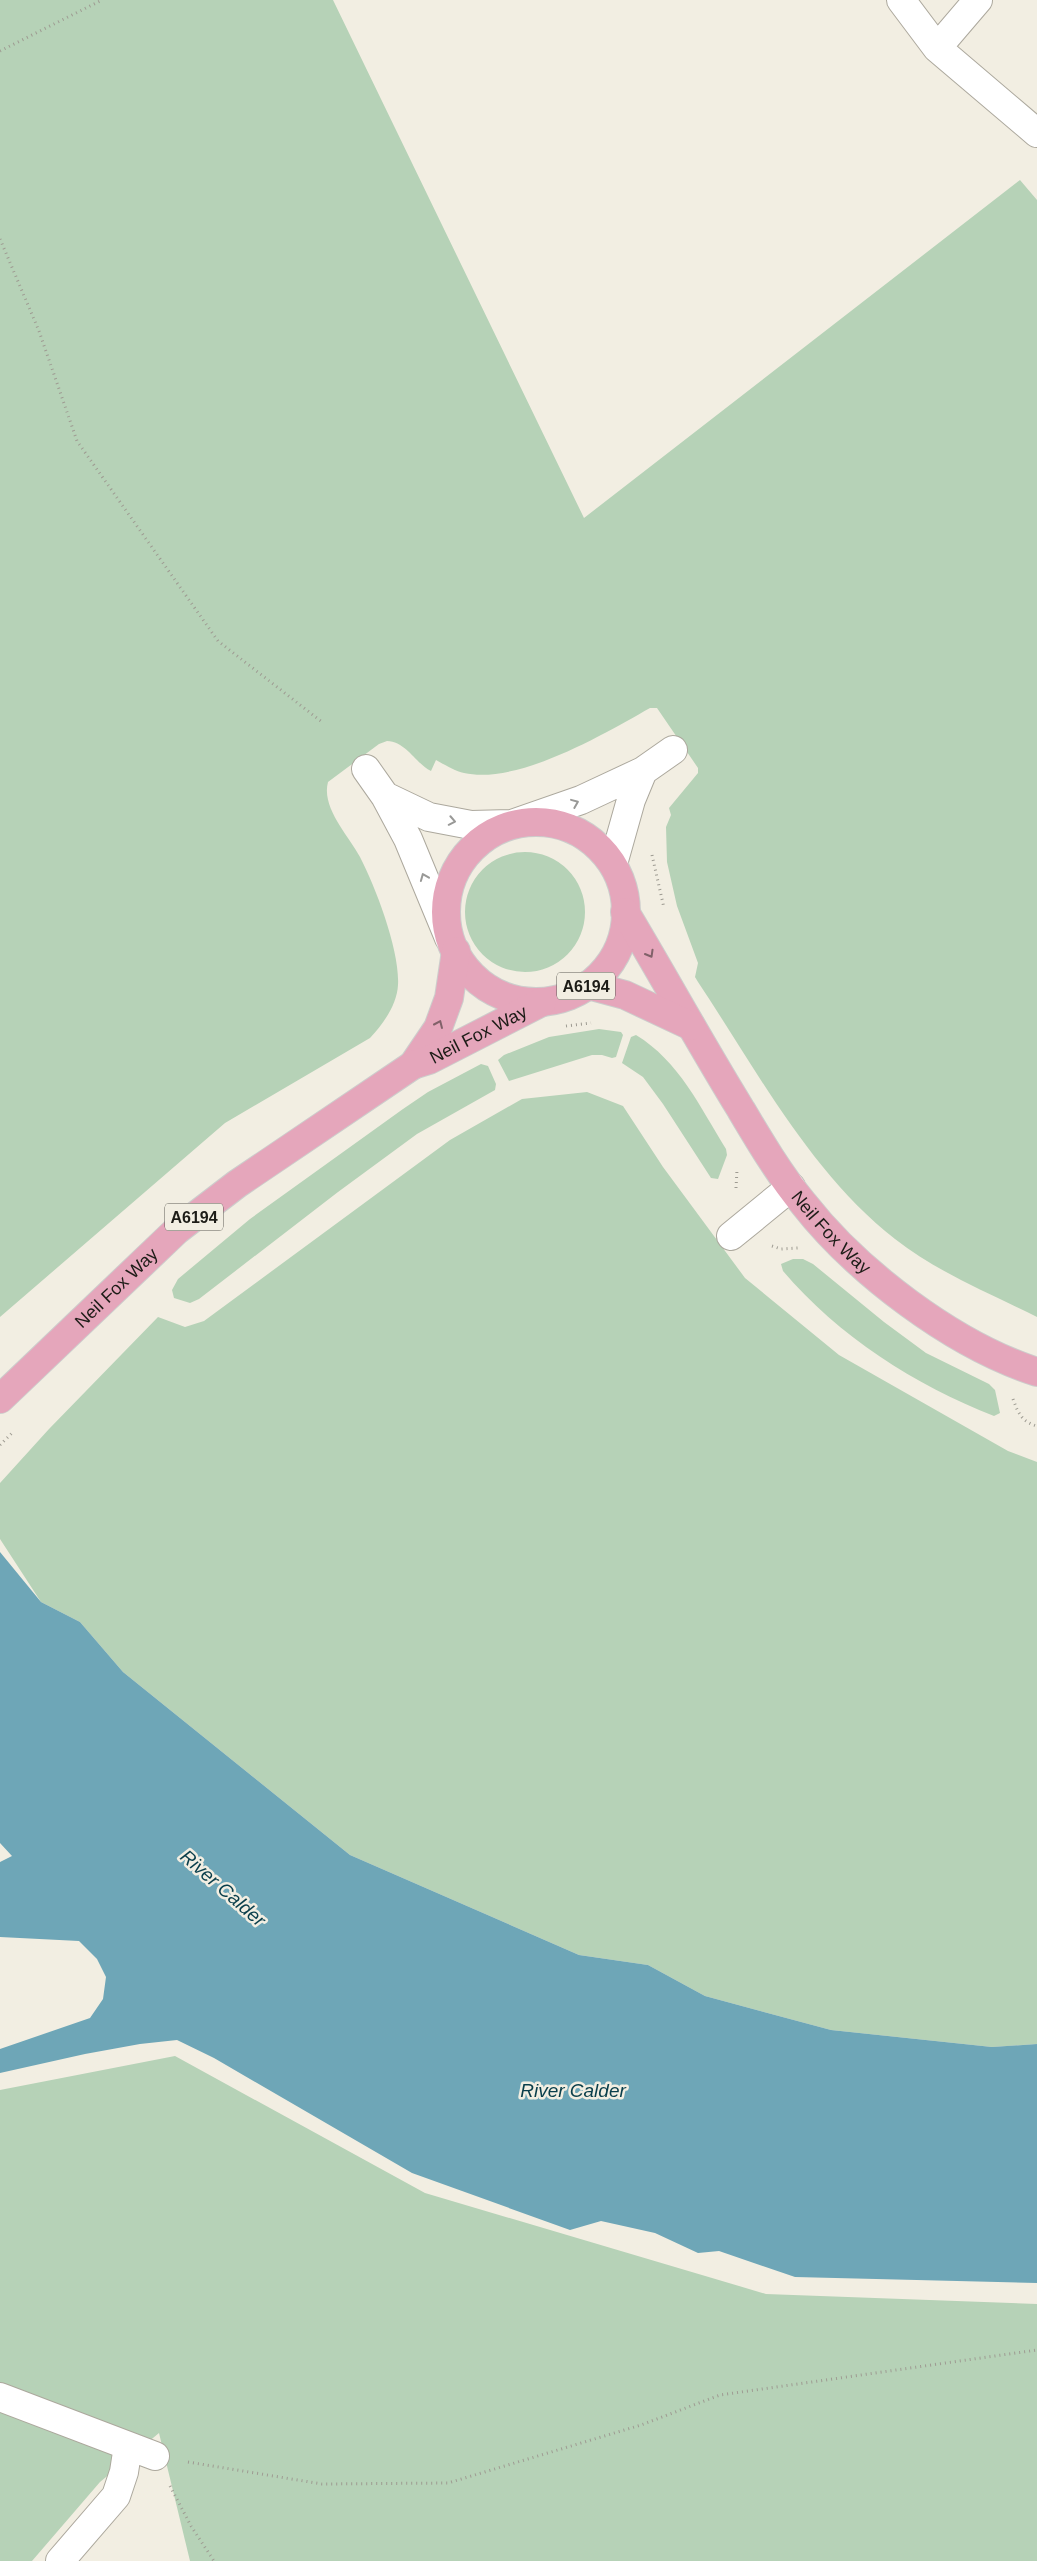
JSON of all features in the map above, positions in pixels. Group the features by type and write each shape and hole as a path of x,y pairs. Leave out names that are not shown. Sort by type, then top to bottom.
{"main road":[{"name":"Neil Fox Way","path":"0,1399 177,1230 253,1174 413,1065 429,1060 542,1002 572,994 598,977 617,952 626,922 624,891 613,864 594,842 569,828 541,821 512,824 486,836 465,856 451,881 446,909 453,945 462,964 483,984 511,998 542,1002"},
{"name":"Neil Fox Way","path":"626,912 691,1026 761,1142 803,1204 843,1247 911,1306 966,1339 1037,1372"},
{"name":"Neil Fox Way","path":"413,1065 438,1028 449,998 453,945"},
{"name":"A6194","path":"588,985 625,995 691,1026"}],"street":[{"path":"901,0 937,48 1037,133"},
{"path":"937,48 978,0"},
{"path":"384,796 429,817 471,825 512,824 581,800 643,771 673,750"},
{"path":"366,769 384,796 408,840 453,945"},
{"path":"613,864 632,800 643,771"},
{"path":"731,1236 791,1187"},
{"path":"0,2397 155,2456"},
{"path":"60,2561 116,2496 124,2472 128,2446"}],"path":[{"path":"0,50 102,0"},
{"path":"0,239 39,331 77,442 218,641 322,722"},
{"path":"651,850 665,913"},
{"path":"1029,1424 1037,1426"},
{"path":"0,1444 18,1427"},
{"path":"155,2456 322,2484 448,2483 641,2425 720,2396 1037,2350"},
{"path":"155,2456 191,2526 214,2561"}],"green space":[{"path":"0,0 333,0 584,518 1020,180 1037,200 1037,1317 928,1262 895,1239 865,1213 837,1184 787,1119 698,982 695,977 698,963 677,906 667,862 666,827 671,815 669,808 698,773 698,768 657,708 650,708 560,755 509,772 486,775 464,773 436,760 431,771 400,745 387,741 379,744 328,782 328,802 332,812 360,857 380,902 391,938 398,971 398,985 395,1000 388,1014 370,1038 225,1123 0,1317"},
{"path":"525,852 548,857 558,862 567,870 575,879 580,889 585,912 580,935 575,945 567,954 558,962 548,967 525,972 502,967 492,962 483,954 475,945 470,935 465,912 470,889 475,879 483,870 492,862 502,857"},
{"path":"599,1029 621,1032 623,1035 616,1057 592,1055 509,1081 498,1060 504,1055 549,1037"},
{"path":"636,1035 665,1058 677,1071 726,1149 727,1155 718,1179 711,1178 663,1104 643,1077 622,1063 631,1037"},
{"path":"481,1064 488,1066 496,1084 495,1090 417,1134 199,1299 190,1303 174,1298 172,1290 178,1279 250,1219 428,1092"},
{"path":"587,1092 623,1106 663,1167 745,1278 839,1355 1008,1451 1037,1462 1037,2044 992,2047 831,2030 705,1996 648,1965 579,1955 350,1855 123,1672 80,1622 41,1602 0,1539 0,1483 49,1429 158,1317 185,1327 204,1321 450,1140 522,1099"},
{"path":"793,1259 803,1259 813,1264 884,1322 926,1353 989,1384 995,1390 1000,1413 994,1416 935,1389 907,1374 853,1337 828,1317 783,1271 781,1264"},
{"path":"175,2056 425,2193 766,2294 1037,2304 1037,2561 190,2561 159,2433 100,2482 32,2561 0,2561 0,2090"}],"water":[{"name":"River Calder","path":"0,1552 41,1602 80,1622 123,1672 350,1855 579,1955 648,1965 705,1996 831,2030 992,2047 1037,2044 1037,2283 795,2277 719,2251 698,2253 655,2233 601,2221 570,2230 412,2173 214,2058 177,2040 140,2044 85,2054 0,2073 0,2049 90,2018 103,1999 106,1977 97,1959 79,1941 0,1937 0,1862 12,1856 0,1843"}]}
